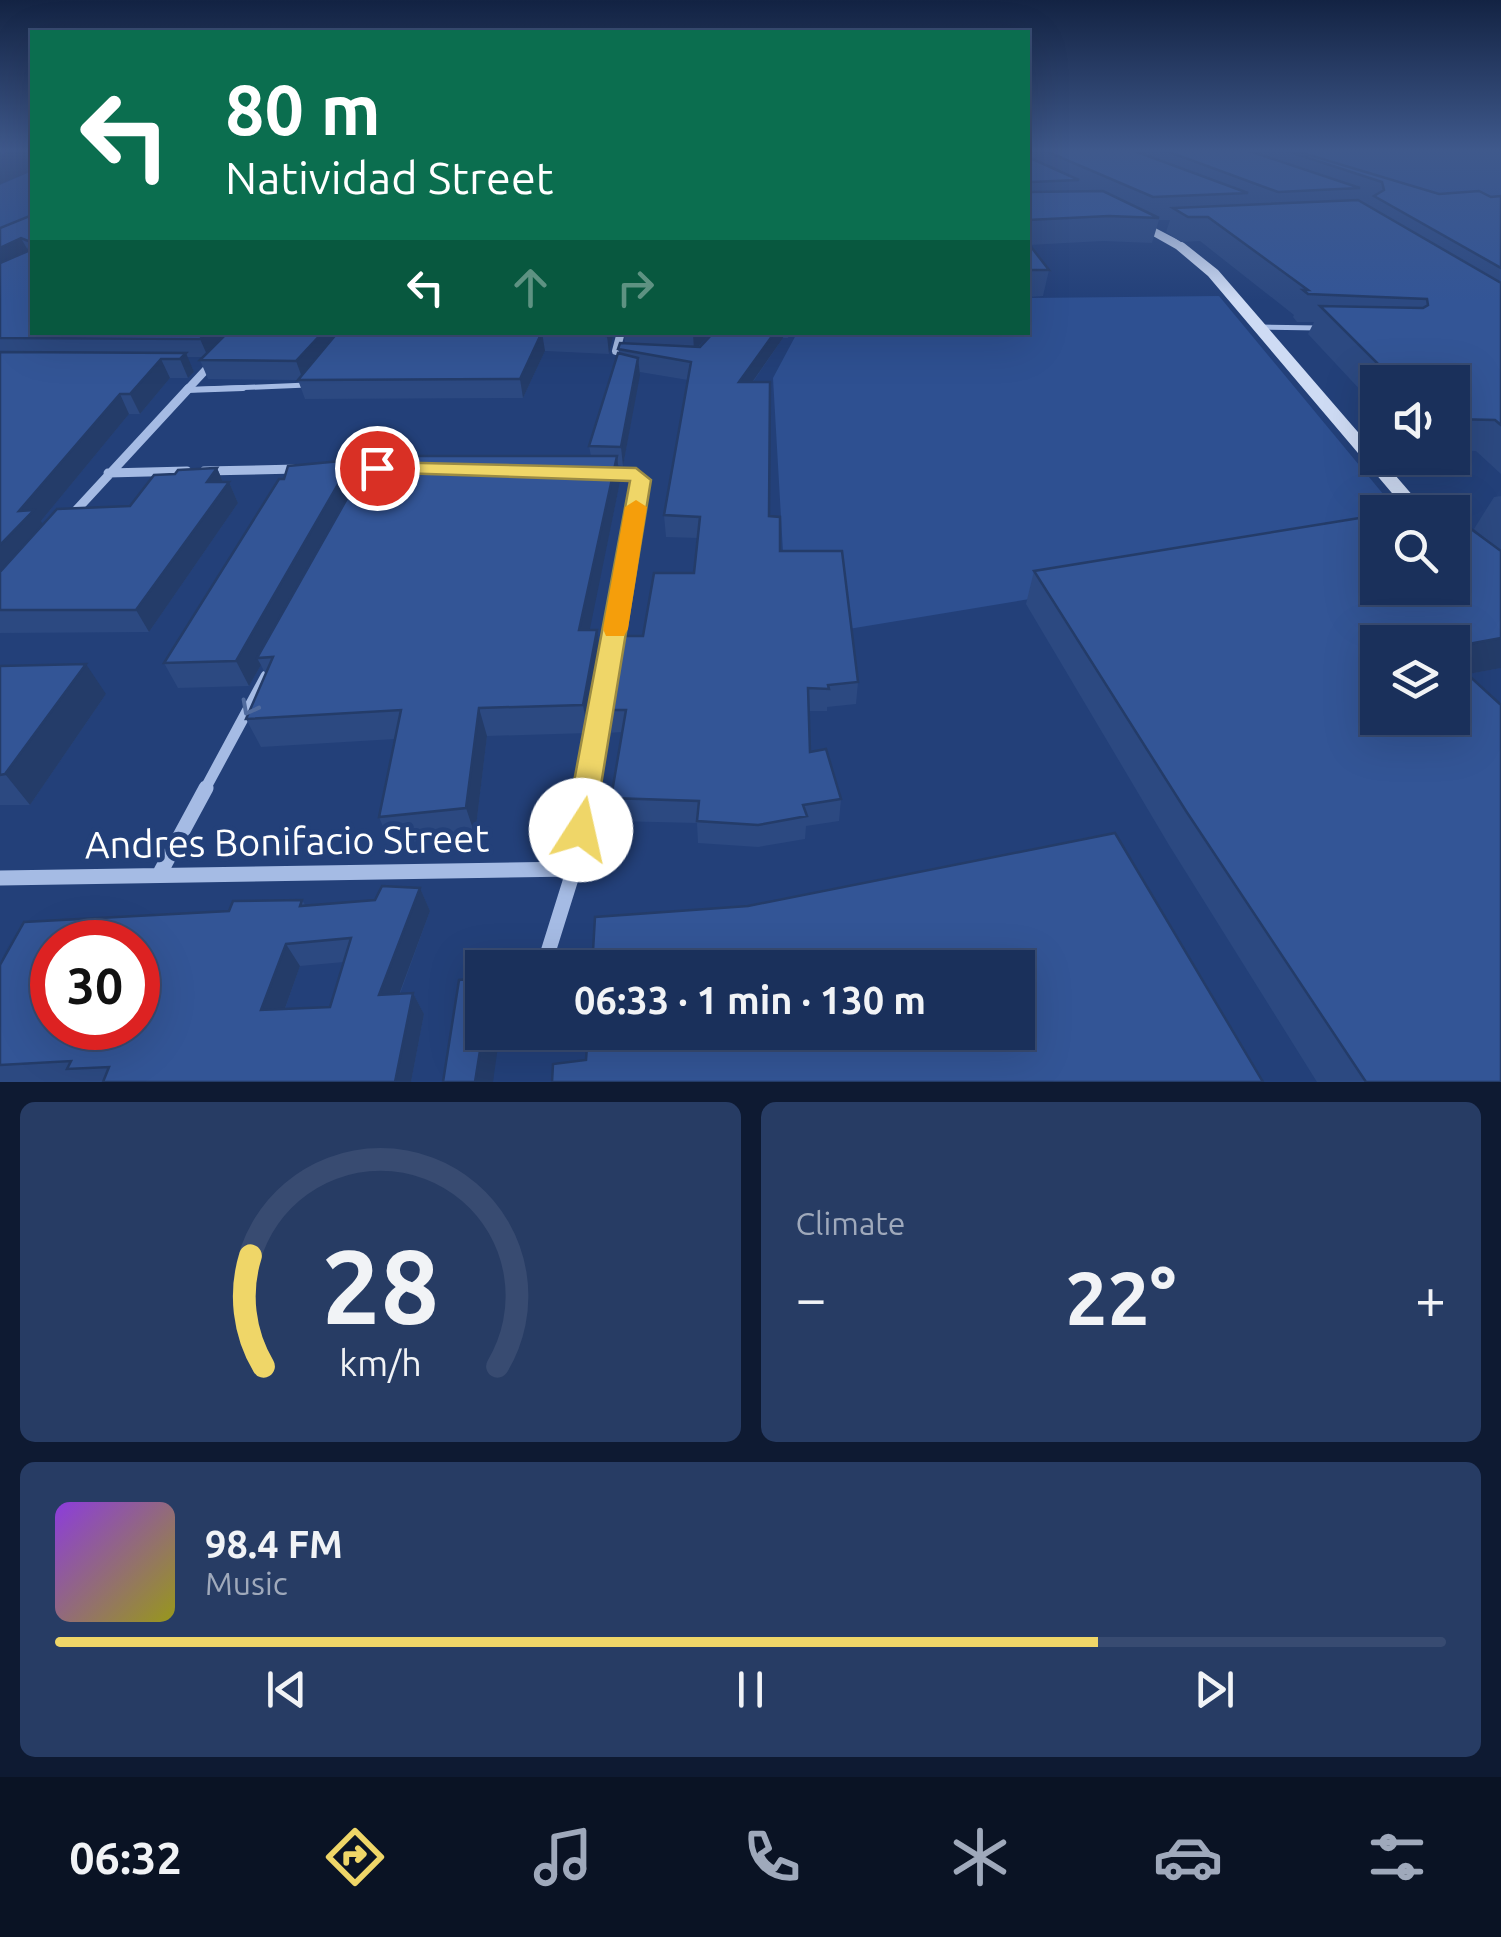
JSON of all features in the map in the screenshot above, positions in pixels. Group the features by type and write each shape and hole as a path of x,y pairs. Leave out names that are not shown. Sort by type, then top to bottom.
{"street":[{"path":"1119,214 1154,227 1213,273 1403,495"},
{"path":"620,335 616,351 640,356"},
{"path":"60,528 221,354"},
{"path":"194,365 210,366"},
{"path":"108,473 301,469"},
{"path":"549,950 574,870 641,480 636,474 596,474"},
{"path":"160,873 274,662"},
{"name":"Andres Bonifacio Street","path":"0,878 574,870"}],"lane":[{"path":"1259,327 1329,328"},
{"path":"186,390 299,388 312,383"}],"shaded area":[{"path":"0,199 30,199 30,232 0,245"},
{"path":"1423,199 1501,199 1501,206 1467,211"},
{"path":"1219,296 1360,466 1360,475 1367,475 1384,495 1360,495 1360,547 788,639 773,378 796,335 1030,335 1030,298"}],"building":[{"path":"1030,199 1121,199 1159,218 1030,220"},
{"path":"1380,199 1501,199 1501,268"},
{"path":"1358,200 1501,283 1501,425 1495,420 1470,419 1470,365 1379,365 1320,306 1423,308 1428,305 1427,299 1308,294 1303,290 1308,290 1208,217 1188,217 1173,208"},
{"path":"30,216 30,242 21,238 0,248 0,228"},
{"path":"30,245 30,335 205,335 200,339 0,338 0,263 28,251"},
{"path":"1030,246 1049,270 1030,270"},
{"path":"225,335 320,335 296,361 200,360"},
{"path":"336,335 541,335 520,379 298,380"},
{"path":"711,335 773,335 739,382 770,382 769,516 780,517 780,551 842,551 858,682 828,685 829,689 808,688 810,752 826,749 841,799 803,805 807,816 758,825 697,821 699,801 611,798 626,710 603,710 617,636 643,636 654,573 694,573 700,517 664,515 691,362 618,349 620,343 700,347"},
{"path":"0,352 186,353 180,359 161,359 130,394 120,394 19,511 34,510 0,545"},
{"path":"618,353 638,358 621,447 589,446"},
{"path":"371,456 617,456 579,630 597,630 583,705 479,708 466,808 379,817 401,710 246,719 273,657 257,658"},
{"path":"352,460 236,661 164,663 279,479 284,479 288,466"},
{"path":"217,468 207,482 229,482 136,610 0,610 0,572 57,509 130,506 154,475"},
{"path":"1360,518 1360,605 1470,605 1470,529 1501,551 1501,638 1470,644 1470,625 1360,625 1360,735 1470,735 1470,677 1501,705 1501,1082 1366,1082 1186,811 1034,571"},
{"path":"86,664 5,774 0,775 0,666"},
{"path":"1115,833 1263,1082 552,1082 553,1064 586,1060 587,1050 1035,1050 1035,950 593,950 595,917 748,906"},
{"path":"382,886 420,888 379,995 413,993 395,1082 103,1082 109,1067 67,1069 71,1061 0,1065 0,965 24,922 30,922 30,1050 160,1050 160,920 61,920 229,911 233,901 302,900 300,906 375,900","holes":["351,938 330,1007 261,1010 286,944"]},
{"path":"465,979 465,1050 480,1050 475,1082 443,1082 459,980"}],"slow traffic":[{"path":"615,629 636,507"}],"route":[{"path":"377,468 636,474 641,480 581,830"}]}
